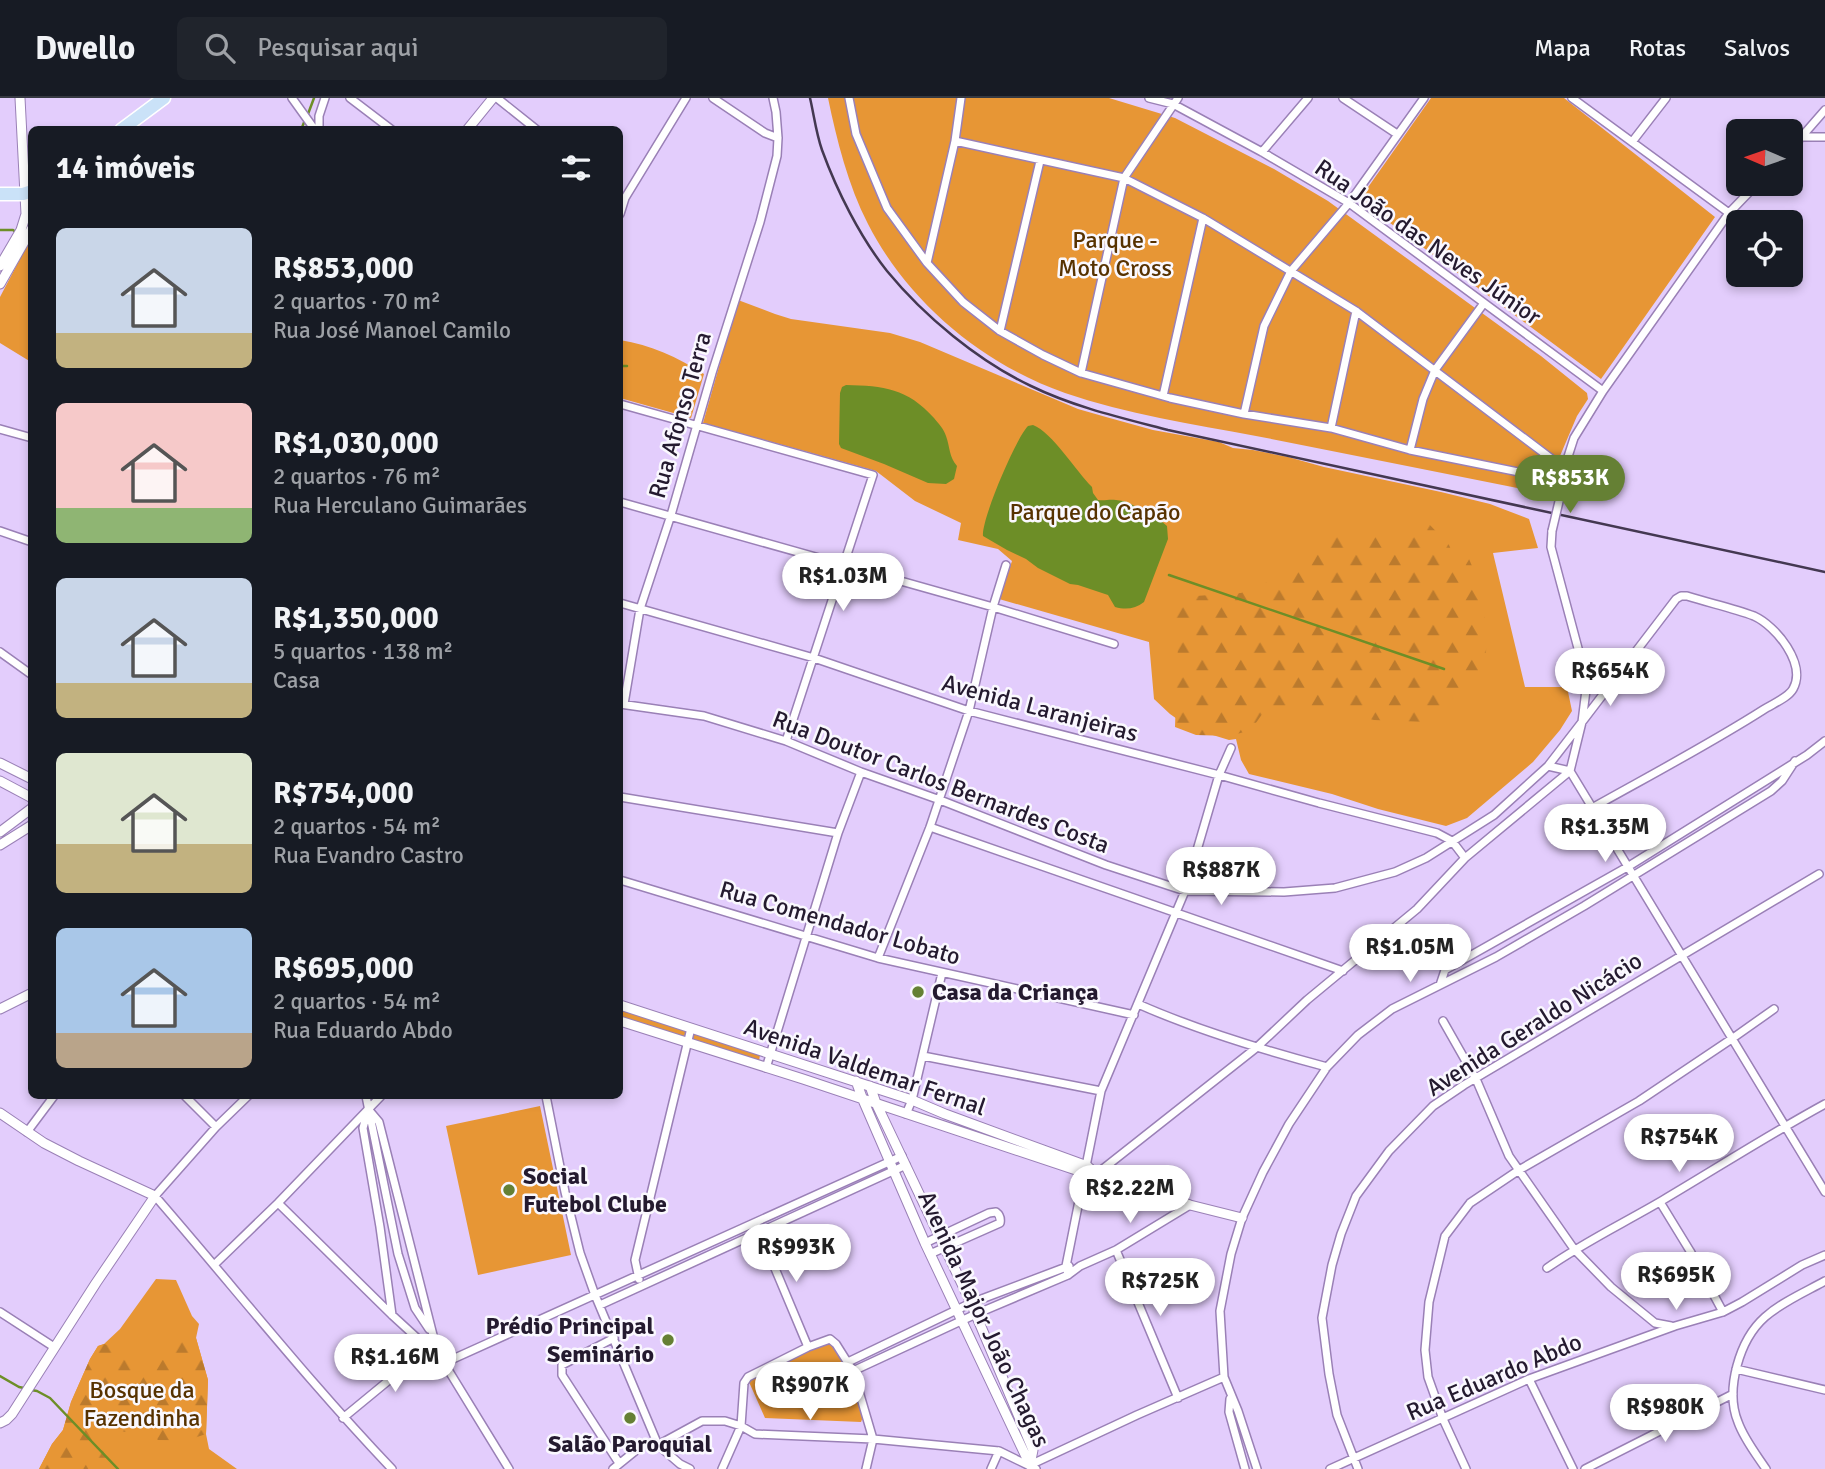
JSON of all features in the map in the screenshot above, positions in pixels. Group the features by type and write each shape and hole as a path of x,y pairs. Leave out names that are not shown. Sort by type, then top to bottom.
{"main road":[{"path":"126,126 164,98"},
{"path":"0,194 27,193"}],"street":[{"path":"0,284 26,233 27,193 20,98"},
{"path":"292,98 313,126"},
{"path":"318,126 325,98"},
{"path":"350,98 387,126"},
{"path":"470,126 495,98 532,126"},
{"path":"623,194 685,98"},
{"path":"713,98 765,133 778,138"},
{"name":"Rua Afonso Terra","path":"623,699 640,608 760,222 777,156 774,98"},
{"path":"849,98 856,134 887,208 927,263 962,302 1000,331 1043,355 1081,373 1163,396 1244,414 1331,428 1410,450 1563,481"},
{"path":"927,263 955,141 961,98"},
{"name":"Rua João das Neves Júnior","path":"1149,98 1176,101 1349,203 1603,391"},
{"path":"1262,152 1308,98"},
{"path":"1343,98 1397,134"},
{"path":"1244,414 1264,326 1291,271 1349,203 1423,98"},
{"path":"1572,98 1726,211"},
{"path":"1632,142 1666,98"},
{"path":"1081,373 1124,178 1176,101"},
{"path":"1803,137 1825,110"},
{"path":"1803,137 1825,137"},
{"path":"955,141 1124,178 1203,218 1356,311 1565,469"},
{"path":"1000,331 1040,160"},
{"path":"1732,210 1745,196"},
{"path":"1091,1171 1256,1048 1307,1000 1417,909 1465,858 1570,771 1582,722 1587,682 1551,547 1565,469 1574,438 1603,391 1726,217"},
{"path":"1163,396 1203,218"},
{"path":"0,266 26,233"},
{"path":"1410,450 1423,399 1435,370 1484,303"},
{"path":"1331,428 1356,311"},
{"path":"623,405 873,475 786,741"},
{"path":"0,429 28,437"},
{"path":"623,503 993,607 1114,644"},
{"path":"0,531 28,540"},
{"path":"878,958 940,800 969,711 993,607 1006,565"},
{"name":"Rua Doutor Carlos Bernardes Costa","path":"623,704 704,716 786,741 1106,865 1185,891 1284,892 1335,888 1395,872 1426,858 1494,815 1548,766 1676,599 1684,596 1756,617 1782,640 1795,661 1798,678 1792,692 1739,725 1592,807"},
{"name":"Avenida Laranjeiras","path":"623,604 814,658 969,711 1437,833 1452,841"},
{"path":"0,652 28,672"},
{"path":"1440,985 1445,970 1629,866 1807,755 1825,741"},
{"path":"1068,1275 1066,1266 1091,1171 1101,1091 1185,891 1219,775 1231,748"},
{"path":"1230,1395 1229,1412 1245,1469 1256,1467 1224,1377 1220,1311 1231,1254 1242,1218 1263,1171 1327,1067 1358,1035 1392,1009 1496,957 1633,876 1771,791 1796,761"},
{"path":"0,763 28,777"},
{"path":"1548,766 1570,771 1825,1192"},
{"path":"14,770 3,783 28,796"},
{"path":"766,1068 838,833 861,772"},
{"path":"623,797 838,833"},
{"path":"1732,801 1737,811"},
{"path":"0,832 28,811"},
{"path":"930,827 1343,971"},
{"path":"0,845 28,828"},
{"path":"1452,841 1465,858"},
{"name":"Avenida Geraldo Nicácio","path":"1358,1469 1337,1415 1322,1318 1332,1265 1356,1196 1389,1151 1433,1106 1464,1084 1819,874"},
{"name":"Rua Comendador Lobato","path":"623,881 878,958 1134,1015"},
{"path":"1578,896 1584,906"},
{"path":"1489,946 1496,957"},
{"path":"906,1114 912,1100 942,973"},
{"path":"0,1009 28,995"},
{"path":"1138,1004 1256,1048 1327,1067"},
{"name":"Avenida Valdemar Fernal","path":"623,1006 912,1100 1091,1171"},
{"path":"1466,1469 1443,1419 1428,1377 1425,1350 1429,1302 1445,1236 1469,1203 1519,1170 1639,1101 1774,1009"},
{"path":"651,1031 655,1016"},
{"path":"1443,1021 1476,1079 1509,1156 1574,1249 1611,1287 1655,1323 1675,1326"},
{"name":"Avenida Valdemar Fernal","path":"623,1022 940,1126 1091,1171 1190,1205 1242,1218"},
{"path":"642,1285 635,1260 691,1028"},
{"path":"722,1053 726,1040"},
{"path":"923,1056 1101,1091"},
{"path":"803,1079 807,1065"},
{"name":"Avenida Major João Chagas","path":"856,1081 930,1254 993,1390 1033,1467"},
{"name":"Avenida Major João Chagas","path":"870,1086 976,1314 1033,1450 1033,1467"},
{"path":"27,1132 52,1099"},
{"path":"188,1099 216,1127"},
{"path":"0,1423 12,1414 155,1196 244,1099"},
{"path":"366,1099 398,1254 415,1308 433,1335"},
{"path":"215,1264 378,1099"},
{"path":"547,1099 568,1205 580,1253 595,1295 658,1444 680,1464 690,1469"},
{"path":"1547,1268 1574,1249 1660,1202 1825,1104"},
{"path":"368,1109 363,1128 392,1315"},
{"path":"368,1109 379,1122 433,1335 444,1363 509,1469"},
{"path":"0,1113 44,1143 155,1196 343,1418 392,1469"},
{"path":"940,1126 946,1114"},
{"path":"600,1305 894,1171 904,1160"},
{"path":"444,1363 856,1175 889,1161 904,1160"},
{"path":"856,1175 862,1186"},
{"path":"825,1191 830,1201"},
{"path":"1660,1202 1723,1312"},
{"path":"278,1203 444,1363"},
{"path":"853,1371 1068,1275 1080,1266 1116,1250 1190,1205"},
{"path":"788,1206 793,1216"},
{"path":"925,1243 989,1213 999,1214 1000,1223 930,1254"},
{"path":"754,1222 808,1347"},
{"path":"380,1227 398,1254"},
{"path":"710,1242 715,1252"},
{"path":"1116,1250 1178,1398"},
{"name":"Rua Eduardo Abdo","path":"1330,1469 1530,1379 1675,1326 1723,1312 1801,1265 1825,1255"},
{"path":"678,1258 682,1268"},
{"path":"848,1362 971,1303 1066,1266 1080,1266"},
{"path":"1766,1469 1737,1422 1733,1394 1736,1369 1745,1345 1765,1317 1825,1281"},
{"path":"0,1312 54,1347"},
{"path":"903,1335 908,1345"},
{"path":"614,1338 562,1365 562,1375 616,1466 645,1443 658,1444 702,1421 725,1421 755,1434 873,1439 999,1451 1033,1467 1224,1377"},
{"path":"722,1469 741,1426 744,1384 748,1377 830,1339 853,1371 873,1439 866,1469"},
{"path":"343,1418 428,1348"},
{"path":"1736,1369 1825,1390"},
{"path":"1530,1379 1573,1469"},
{"path":"993,1390 1005,1386"},
{"path":"1585,1469 1733,1394"},
{"path":"1237,1441 1246,1438"},
{"path":"991,1469 999,1451"}],"green space":[{"name":"Parque - Moto Cross","path":"828,98 1109,98 1175,118 1274,169 1328,201 1541,356 1587,393 1588,399 1577,416 1560,456 1554,493 1548,494 1136,413 1065,393 1034,381 977,347 950,327 904,279 868,224 855,194 839,146"},
{"path":"1431,98 1564,98 1715,217 1601,379 1359,200"},
{"path":"28,244 28,360 0,343 0,297"},
{"name":"Parque do Capão","path":"738,300 791,319 890,333 920,342 1078,409 1106,417 1153,430 1219,442 1233,448 1288,457 1441,492 1490,504 1529,519 1538,548 1493,553 1525,687 1567,687 1572,711 1533,762 1467,818 1446,826 1249,774 1241,760 1236,739 1229,740 1190,728 1154,699 1149,642 999,599 1012,561 998,549 958,540 961,523 915,501 876,471 703,423"},
{"path":"623,341 664,353 704,374 691,418 623,399"},
{"path":"1408,523 1429,524 1449,545 1455,559 1469,559 1481,587 1487,635 1485,669 1450,709 1429,722 1374,720 1340,712 1265,710 1251,730 1230,736 1196,735 1175,727 1178,639 1165,617 1166,611 1180,597 1241,593 1304,567 1311,561 1312,533 1394,536 1408,530"},
{"path":"623,1006 760,1055 759,1061 623,1022"},
{"name":"Social Futebol Clube","path":"540,1106 571,1255 478,1275 446,1126"},
{"name":"Bosque da Fazendinha","path":"156,1279 176,1280 192,1316 199,1324 196,1338 208,1380 206,1434 209,1449 237,1469 39,1469 63,1430 71,1402 98,1346 120,1329"},
{"name":"Bosque da Fazendinha","path":"175,1331 189,1331 196,1338 208,1380 206,1434 185,1441 158,1440 151,1433 110,1431 103,1438 103,1451 113,1469 39,1469 63,1430 71,1402 98,1346 104,1344 127,1350 127,1356 133,1363 156,1362 175,1351"},
{"path":"828,1341 833,1343 851,1371 863,1417 861,1422 765,1418 749,1382 752,1377"}],"shaded area":[{"path":"846,385 872,386 894,391 924,408 945,433 957,466 954,479 946,484 928,483 841,448 840,393"},
{"path":"1033,425 1056,443 1092,487 1098,500 1129,503 1139,510 1144,518 1160,520 1167,526 1168,539 1141,604 1130,608 1115,607 1108,595 1070,584 983,536 987,514 1008,462 1028,426"}],"waterway":[{"path":"308,114 314,98"},
{"path":"303,126 305,120"},
{"path":"0,230 13,230 17,233"},
{"path":"1169,575 1444,669"},
{"path":"0,1376 24,1388"},
{"path":"31,1390 50,1398 118,1469"}],"railway":[{"path":"810,98 820,144 835,181 850,213 877,258 902,288 953,336 991,364 1031,386 1081,406 1168,430 1825,572"}],"place":[{"name":"Casa da Criança","path":"918,992"},
{"name":"Social Futebol Clube","path":"509,1190"},
{"name":"Prédio Principal Seminário","path":"668,1340"},
{"name":"Salão Paroquial","path":"630,1418"}]}
